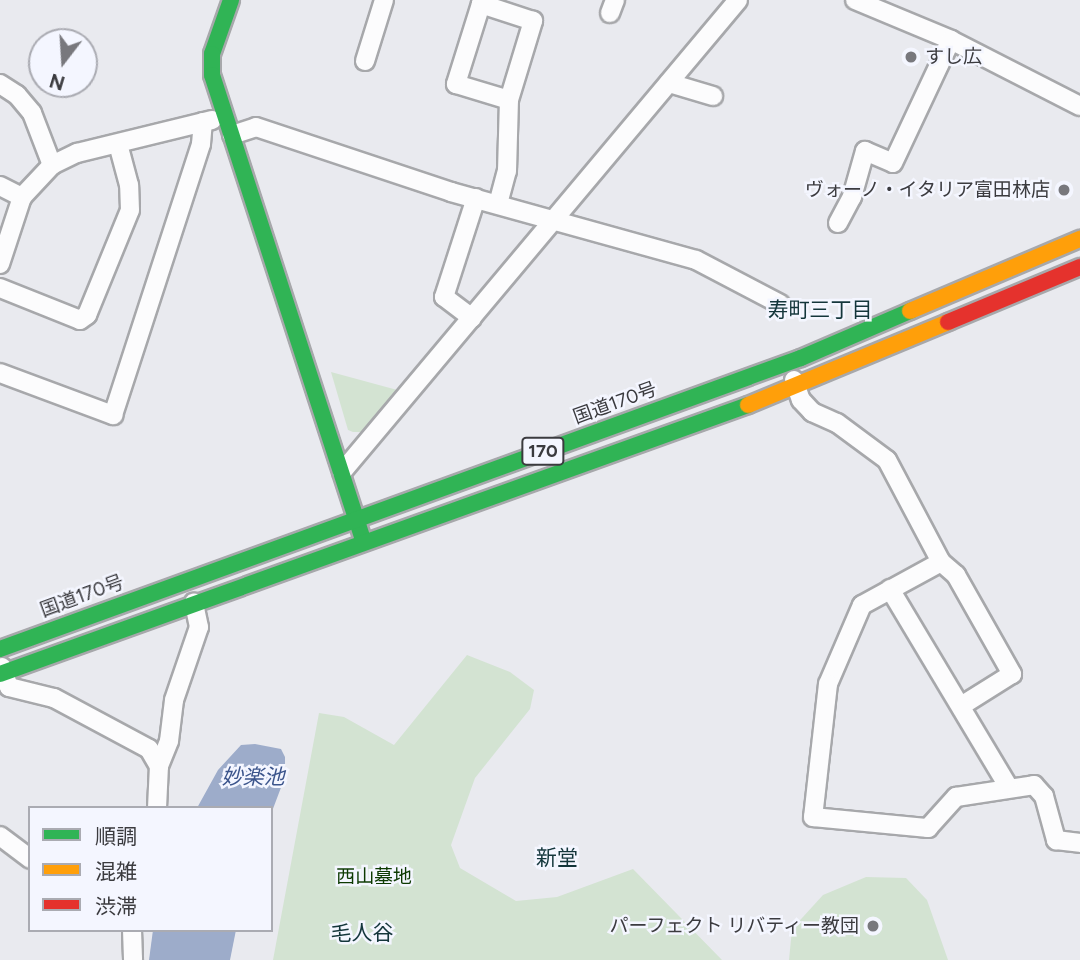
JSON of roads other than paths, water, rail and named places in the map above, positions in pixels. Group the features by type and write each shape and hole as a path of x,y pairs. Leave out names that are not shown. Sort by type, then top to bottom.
{"main road":[{"path":"231,0 212,54 212,75 365,543"},
{"name":"国道170号","path":"0,649 788,363 891,323 1080,239"},
{"name":"170","path":"1,669 365,543 796,387 1080,267"}],"street":[{"path":"365,61 384,0"},
{"path":"342,472 738,0"},
{"path":"855,0 951,40 1080,106"},
{"path":"498,204 507,171 509,100 533,20 481,4 456,84 509,100"},
{"path":"838,223 852,197 864,151 893,163 951,40"},
{"path":"669,83 713,96"},
{"path":"0,85 17,95 32,113 52,165"},
{"path":"0,264 22,197 52,165 118,144 226,116"},
{"path":"0,373 113,415 201,144 204,122"},
{"path":"232,135 256,127 476,198 556,218 637,247 696,260 780,304"},
{"path":"0,288 80,320 87,315 130,210 129,185 118,144"},
{"path":"0,186 22,197"},
{"path":"472,318 444,297 476,198"},
{"path":"788,363 796,387 812,412 837,423 887,460 941,562 956,575 1012,674 961,706"},
{"path":"941,562 862,605 828,684 813,817 928,828 956,797 1008,786 1034,785 1044,796 1056,840 1080,843"},
{"path":"890,589 1008,786"},
{"path":"158,806 159,766 199,627 194,603"},
{"path":"1,669 9,687 54,698 149,749 159,766"},
{"path":"0,836 28,857"},
{"path":"132,932 132,960"}],"water":[{"name":"妙楽池","path":"255,744 281,749 285,757 285,777 273,809 273,806 198,806 218,770 241,745"},
{"path":"153,932 236,932 230,960 149,960"}],"place":[{"name":"すし広","path":"911,57"},
{"name":"ヴォーノ・イタリア富田林店","path":"1064,190"},
{"name":"パーフェクト リバティー教団","path":"873,926"}],"district":[{"name":"寿町三丁目","path":"820,310"},
{"name":"新堂","path":"557,858"},
{"name":"毛人谷","path":"362,933"}],"park label":[{"name":"西山墓地","path":"374,877"}]}
